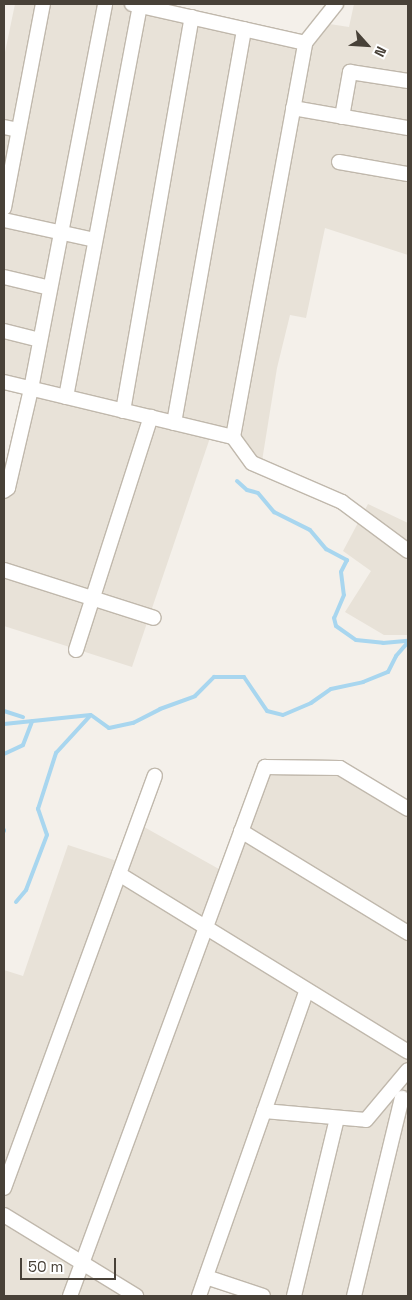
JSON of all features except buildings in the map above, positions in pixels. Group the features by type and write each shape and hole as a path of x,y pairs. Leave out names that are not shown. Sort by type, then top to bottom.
{"street":[{"path":"4,208 7,174 18,130 43,4"},
{"path":"5,489 31,388 105,4"},
{"path":"233,437 305,43 336,4"},
{"path":"66,397 96,240 136,5 305,43"},
{"path":"123,411 192,18"},
{"path":"174,423 244,29"},
{"path":"342,117 350,72 408,81"},
{"path":"293,108 408,128"},
{"path":"4,127 18,130"},
{"path":"339,162 408,174"},
{"path":"4,220 96,240"},
{"path":"4,277 50,288"},
{"path":"4,331 40,340"},
{"path":"4,382 233,437 252,463 342,502 408,551"},
{"path":"76,650 151,417"},
{"path":"4,570 154,618"},
{"path":"70,1296 265,767 340,768 408,809"},
{"path":"4,1188 155,776"},
{"path":"241,832 408,933"},
{"path":"119,874 408,1052"},
{"path":"199,1296 307,990"},
{"path":"354,1296 400,1097 408,1070"},
{"path":"264,1111 366,1120 400,1097"},
{"path":"294,1296 337,1118"},
{"path":"4,1215 136,1296"},
{"path":"206,1277 229,1291 263,1296"}],"shaded area":[{"path":"15,4 132,4 304,43 323,23 349,27 354,4 408,4 408,255 325,228 306,318 290,315 277,368 262,461 233,437 212,432 132,667 4,626 4,491 31,389 4,382 4,57"},
{"path":"368,504 408,523 408,635 384,635 345,612 371,571 343,551"},
{"path":"265,767 340,768 408,809 408,1296 263,1296 206,1277 199,1296 4,1296 4,970 23,976 68,845 123,863 137,823 226,873"}],"waterway":[{"path":"237,481 247,490 258,493 274,512 310,530 326,549 347,560 341,572 344,595 334,618 336,626 356,640 383,643 408,641"},
{"path":"4,724 91,715 109,728 133,723 160,709 195,696 214,677 244,677 267,711 283,715 311,703 331,689 363,682 388,672 396,656 408,642"},
{"path":"4,711 23,717"},
{"path":"16,902 26,890 47,835 38,809 56,753 89,717"},
{"path":"4,754 23,745 32,722"}]}
